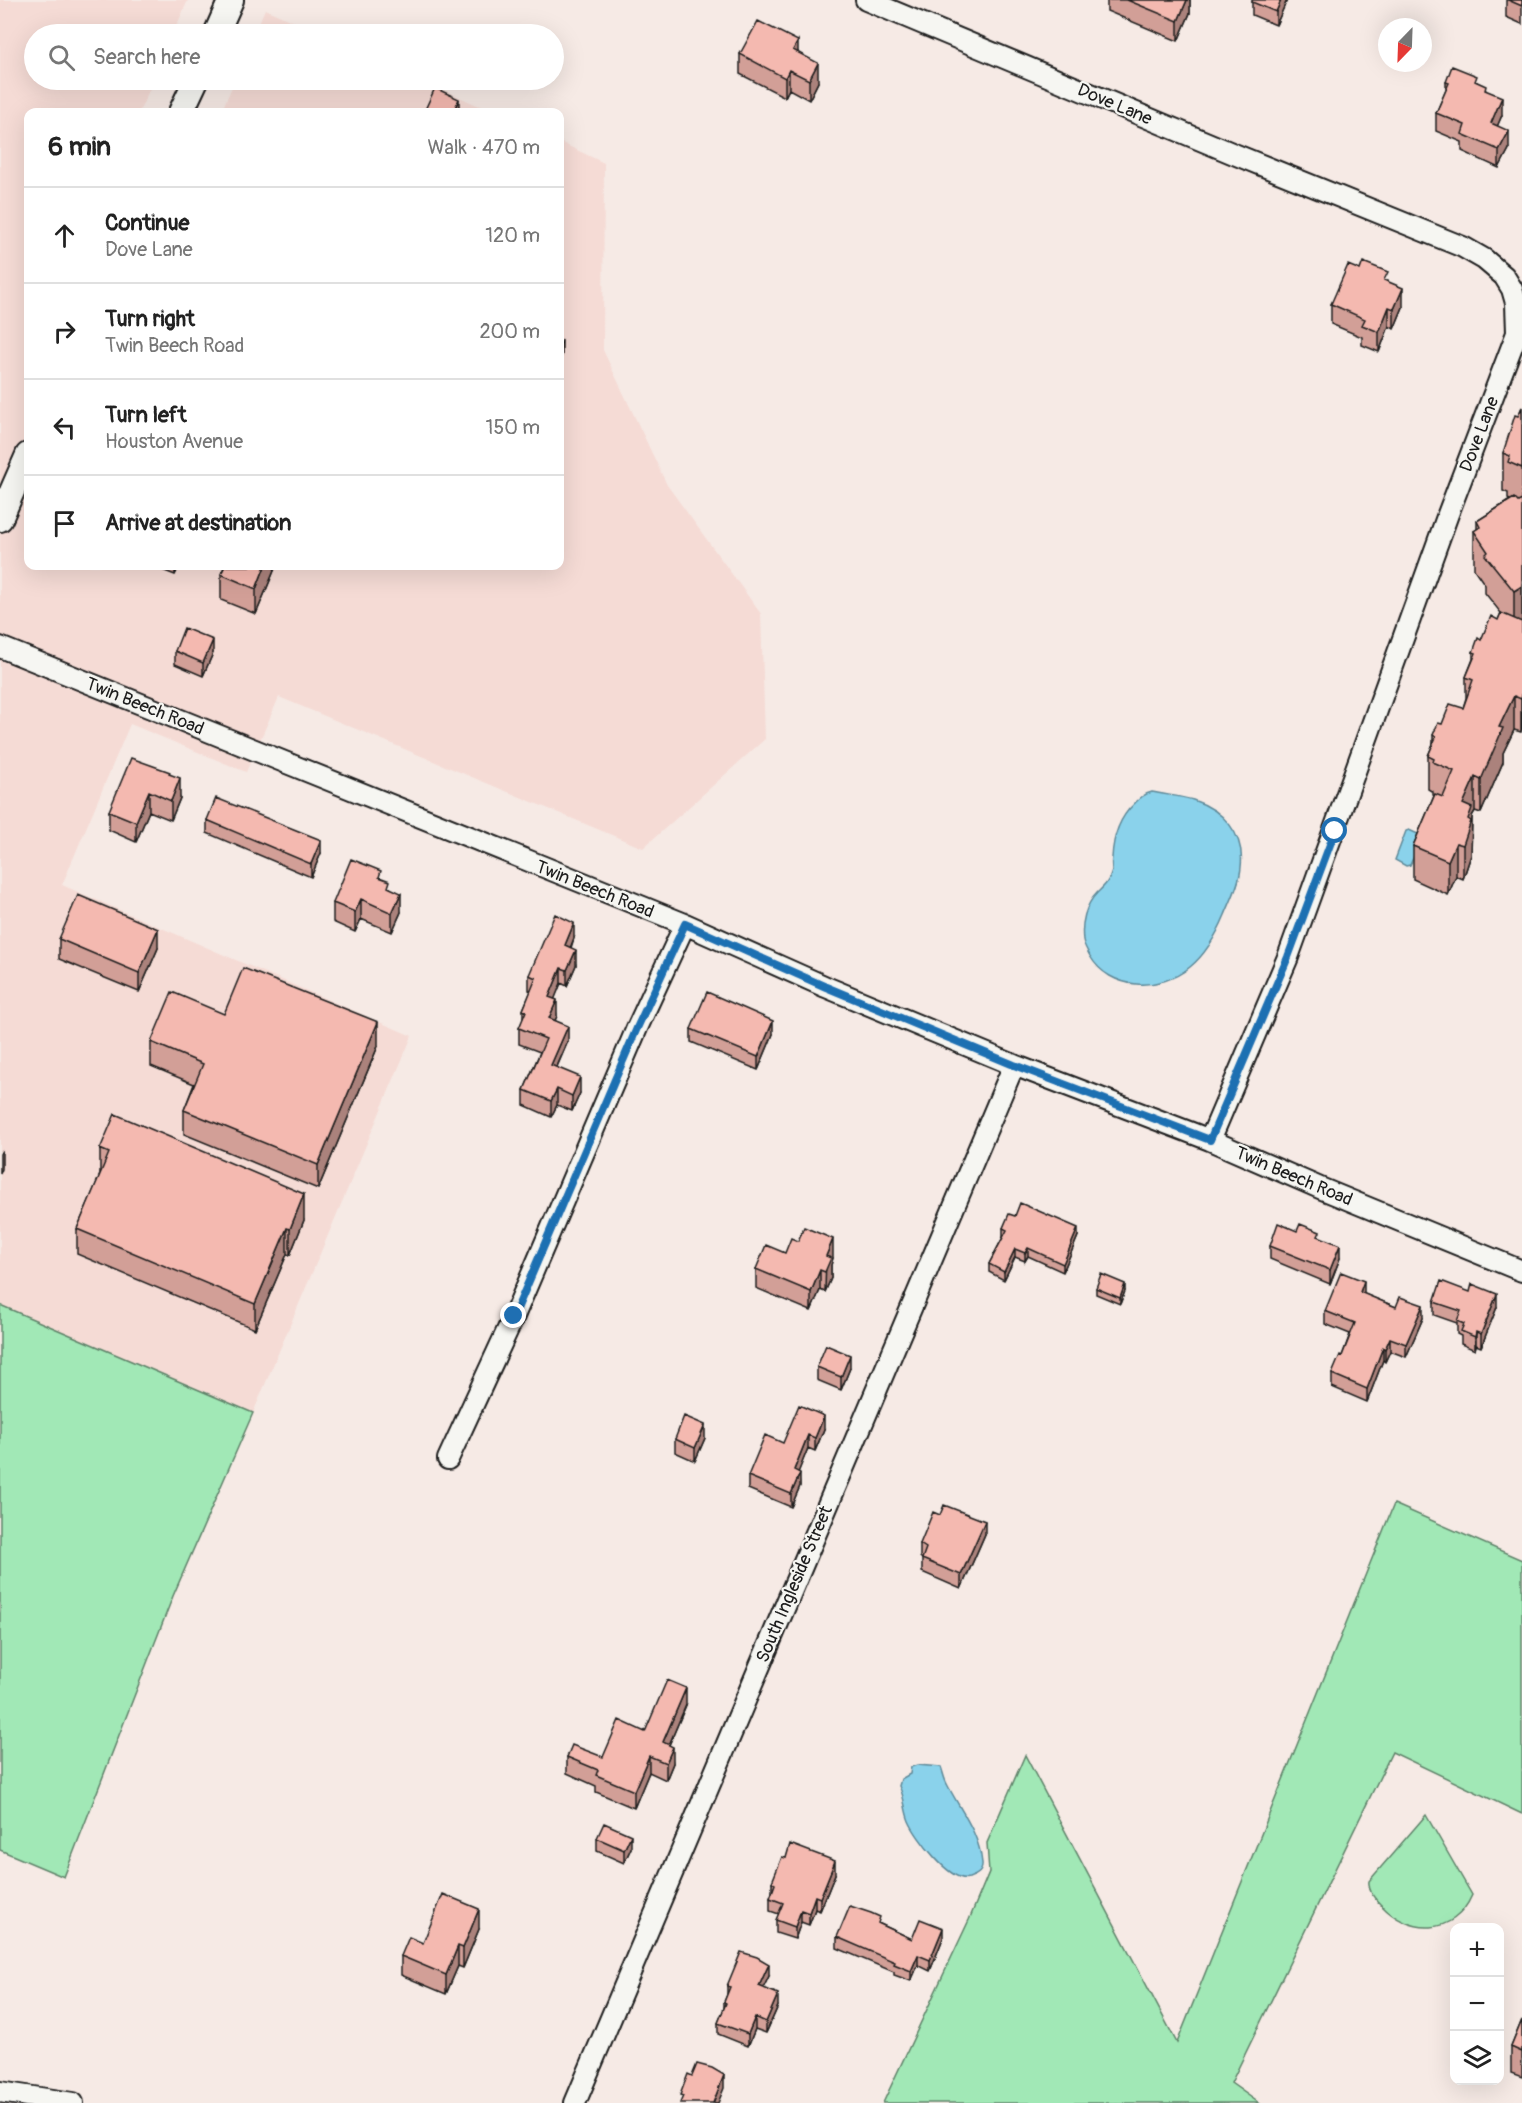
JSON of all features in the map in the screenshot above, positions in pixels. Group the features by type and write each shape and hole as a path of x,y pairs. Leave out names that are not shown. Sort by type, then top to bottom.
{"main road":[{"path":"220,24 231,0"},
{"path":"183,108 191,90"},
{"path":"0,519 24,464"}],"street":[{"name":"Dove Lane","path":"866,0 1468,250 1484,259 1504,276 1512,289 1516,303 1517,333 1505,368 1448,514 1288,957 1210,1140"},
{"name":"Twin Beech Road","path":"0,647 685,924 826,987 1014,1065 1210,1140 1522,1271"},
{"path":"448,1459 514,1316 637,1028 685,924"},
{"name":"South Ingleside Street","path":"575,2103 1014,1065"},
{"path":"0,2092 74,2103"}],"shaded area":[{"path":"0,0 188,0 177,24 24,24 24,90 149,90 141,108 24,108 24,570 564,570 564,144 604,163 603,350 667,485 761,614 765,739 643,848 279,697 246,772 130,724 62,885 412,1036 253,1413 0,1305"},
{"path":"265,9 299,24 258,24"},
{"path":"231,90 444,90 484,108 223,108"}],"green space":[{"path":"0,1305 253,1413 173,1596 64,1877 0,1850"},
{"path":"1394,1504 1522,1560 1522,1814 1392,1752 1231,2083 1259,2103 883,2103 969,1920 989,1872 987,1843 1025,1755 1177,2043"},
{"path":"1426,1815 1472,1895 1464,1909 1454,1918 1443,1925 1430,1927 1404,1922 1392,1915 1374,1897 1369,1885 1369,1881"}],"water":[{"path":"1152,792 1183,797 1214,810 1230,825 1235,834 1241,855 1241,867 1237,885 1222,922 1201,956 1190,967 1165,981 1136,984 1110,976 1099,968 1085,946 1083,928 1089,903 1111,875 1114,843 1121,822 1138,800"},
{"path":"1406,831 1420,835 1421,839 1410,865 1406,866 1395,860"},
{"path":"917,1765 941,1767 946,1782 977,1841 982,1866 975,1876 961,1878 944,1866 926,1847 909,1821 899,1786 901,1779 910,1774 911,1767"}],"building":[{"path":"1127,0 1187,0 1178,21"},
{"path":"1252,0 1281,0 1276,12"},
{"path":"1508,0 1522,0 1522,6"},
{"path":"758,21 798,41 793,50 818,63 809,80 789,70 785,78 740,54"},
{"path":"1452,66 1477,76 1475,81 1486,86 1485,90 1502,97 1491,123 1509,131 1499,150 1462,134 1465,125 1436,113 1449,83 1446,82"},
{"path":"434,90 459,99 455,108 426,108"},
{"path":"1363,262 1388,272 1384,280 1403,288 1394,309 1389,307 1379,332 1362,325 1365,319 1331,304 1348,265 1360,270"},
{"path":"1522,407 1522,468 1508,462 1510,456 1503,453 1515,415 1518,416"},
{"path":"1514,498 1518,502 1522,500 1522,586 1514,591 1485,555 1488,552 1474,531 1480,527 1477,521"},
{"path":"223,570 263,570 256,589 221,574"},
{"path":"1501,613 1522,622 1522,696 1521,699 1514,696 1499,727 1503,728 1481,780 1475,777 1463,804 1472,808 1468,819 1471,821 1463,845 1456,843 1448,861 1413,846 1435,794 1443,797 1454,771 1433,762 1434,759 1428,756 1436,737 1433,735 1438,723 1442,724 1450,704 1463,708 1473,680 1466,677 1476,653 1473,652 1478,638 1481,640 1491,616 1498,620"},
{"path":"184,628 213,640 203,663 175,651"},
{"path":"131,758 180,778 171,801 149,791 136,822 109,811"},
{"path":"216,798 321,840 311,864 207,820"},
{"path":"351,859 381,871 379,877 390,881 388,887 401,893 392,913 361,899 355,912 333,903"},
{"path":"78,895 158,929 139,973 59,939"},
{"path":"555,914 574,923 565,945 576,950 567,970 561,968 549,997 557,1000 549,1018 568,1026 551,1065 580,1077 572,1096 557,1089 551,1101 524,1090 546,1039 519,1028 526,1011 523,1010 536,978 529,975"},
{"path":"243,968 378,1022 318,1165 184,1110 203,1064 151,1042 172,992 224,1014"},
{"path":"707,992 773,1021 758,1057 691,1029"},
{"path":"115,1114 304,1194 255,1304 77,1229 109,1153 100,1149"},
{"path":"1020,1203 1078,1228 1063,1264 1028,1248 1025,1253 1015,1249 1004,1272 989,1264 1007,1230 1003,1228 1009,1214 1015,1216"},
{"path":"1278,1223 1297,1231 1300,1224 1320,1232 1318,1236 1340,1245 1330,1270 1270,1246"},
{"path":"804,1227 833,1239 826,1256 831,1258 825,1272 820,1270 811,1292 756,1269 766,1245 785,1253 791,1238 798,1241"},
{"path":"1341,1272 1364,1281 1360,1292 1396,1307 1400,1297 1423,1305 1406,1344 1390,1338 1385,1349 1383,1347 1367,1389 1332,1374 1355,1323 1325,1311"},
{"path":"1101,1274 1125,1284 1120,1298 1096,1288"},
{"path":"1441,1281 1470,1292 1472,1284 1497,1294 1481,1334 1476,1332 1475,1337 1461,1331 1464,1324 1457,1321 1461,1311 1434,1302"},
{"path":"826,1345 850,1355 841,1377 817,1367"},
{"path":"799,1405 824,1416 815,1438 808,1435 794,1470 800,1473 791,1494 748,1476 765,1435 783,1443"},
{"path":"684,1416 705,1425 695,1448 675,1439"},
{"path":"944,1505 985,1521 961,1575 922,1559 926,1548 920,1544 933,1512 940,1515"},
{"path":"667,1680 686,1688 663,1742 673,1747 666,1763 649,1756 634,1791 596,1775 598,1770 567,1757 572,1745 603,1757 619,1720 645,1732"},
{"path":"604,1823 631,1835 624,1850 597,1838"},
{"path":"790,1844 835,1861 820,1898 815,1896 809,1913 801,1910 795,1927 776,1920 783,1903 770,1898 775,1884 772,1882 782,1857 786,1858"},
{"path":"443,1894 479,1909 463,1948 458,1946 446,1975 401,1956 409,1937 423,1943"},
{"path":"850,1906 880,1917 878,1923 912,1939 920,1919 943,1928 930,1960 918,1955 911,1971 837,1937"},
{"path":"741,1952 769,1964 759,1986 778,1994 766,2022 755,2017 748,2034 718,2023 730,1987 727,1986"},
{"path":"1522,2020 1522,2052 1511,2047"},
{"path":"697,2064 712,2068 724,2075 713,2103 680,2103 683,2096 680,2095 688,2074 692,2076"}],"route":[{"path":"514,1316 637,1028 685,924 826,987 1014,1065 1210,1140 1288,957 1335,831"}]}
